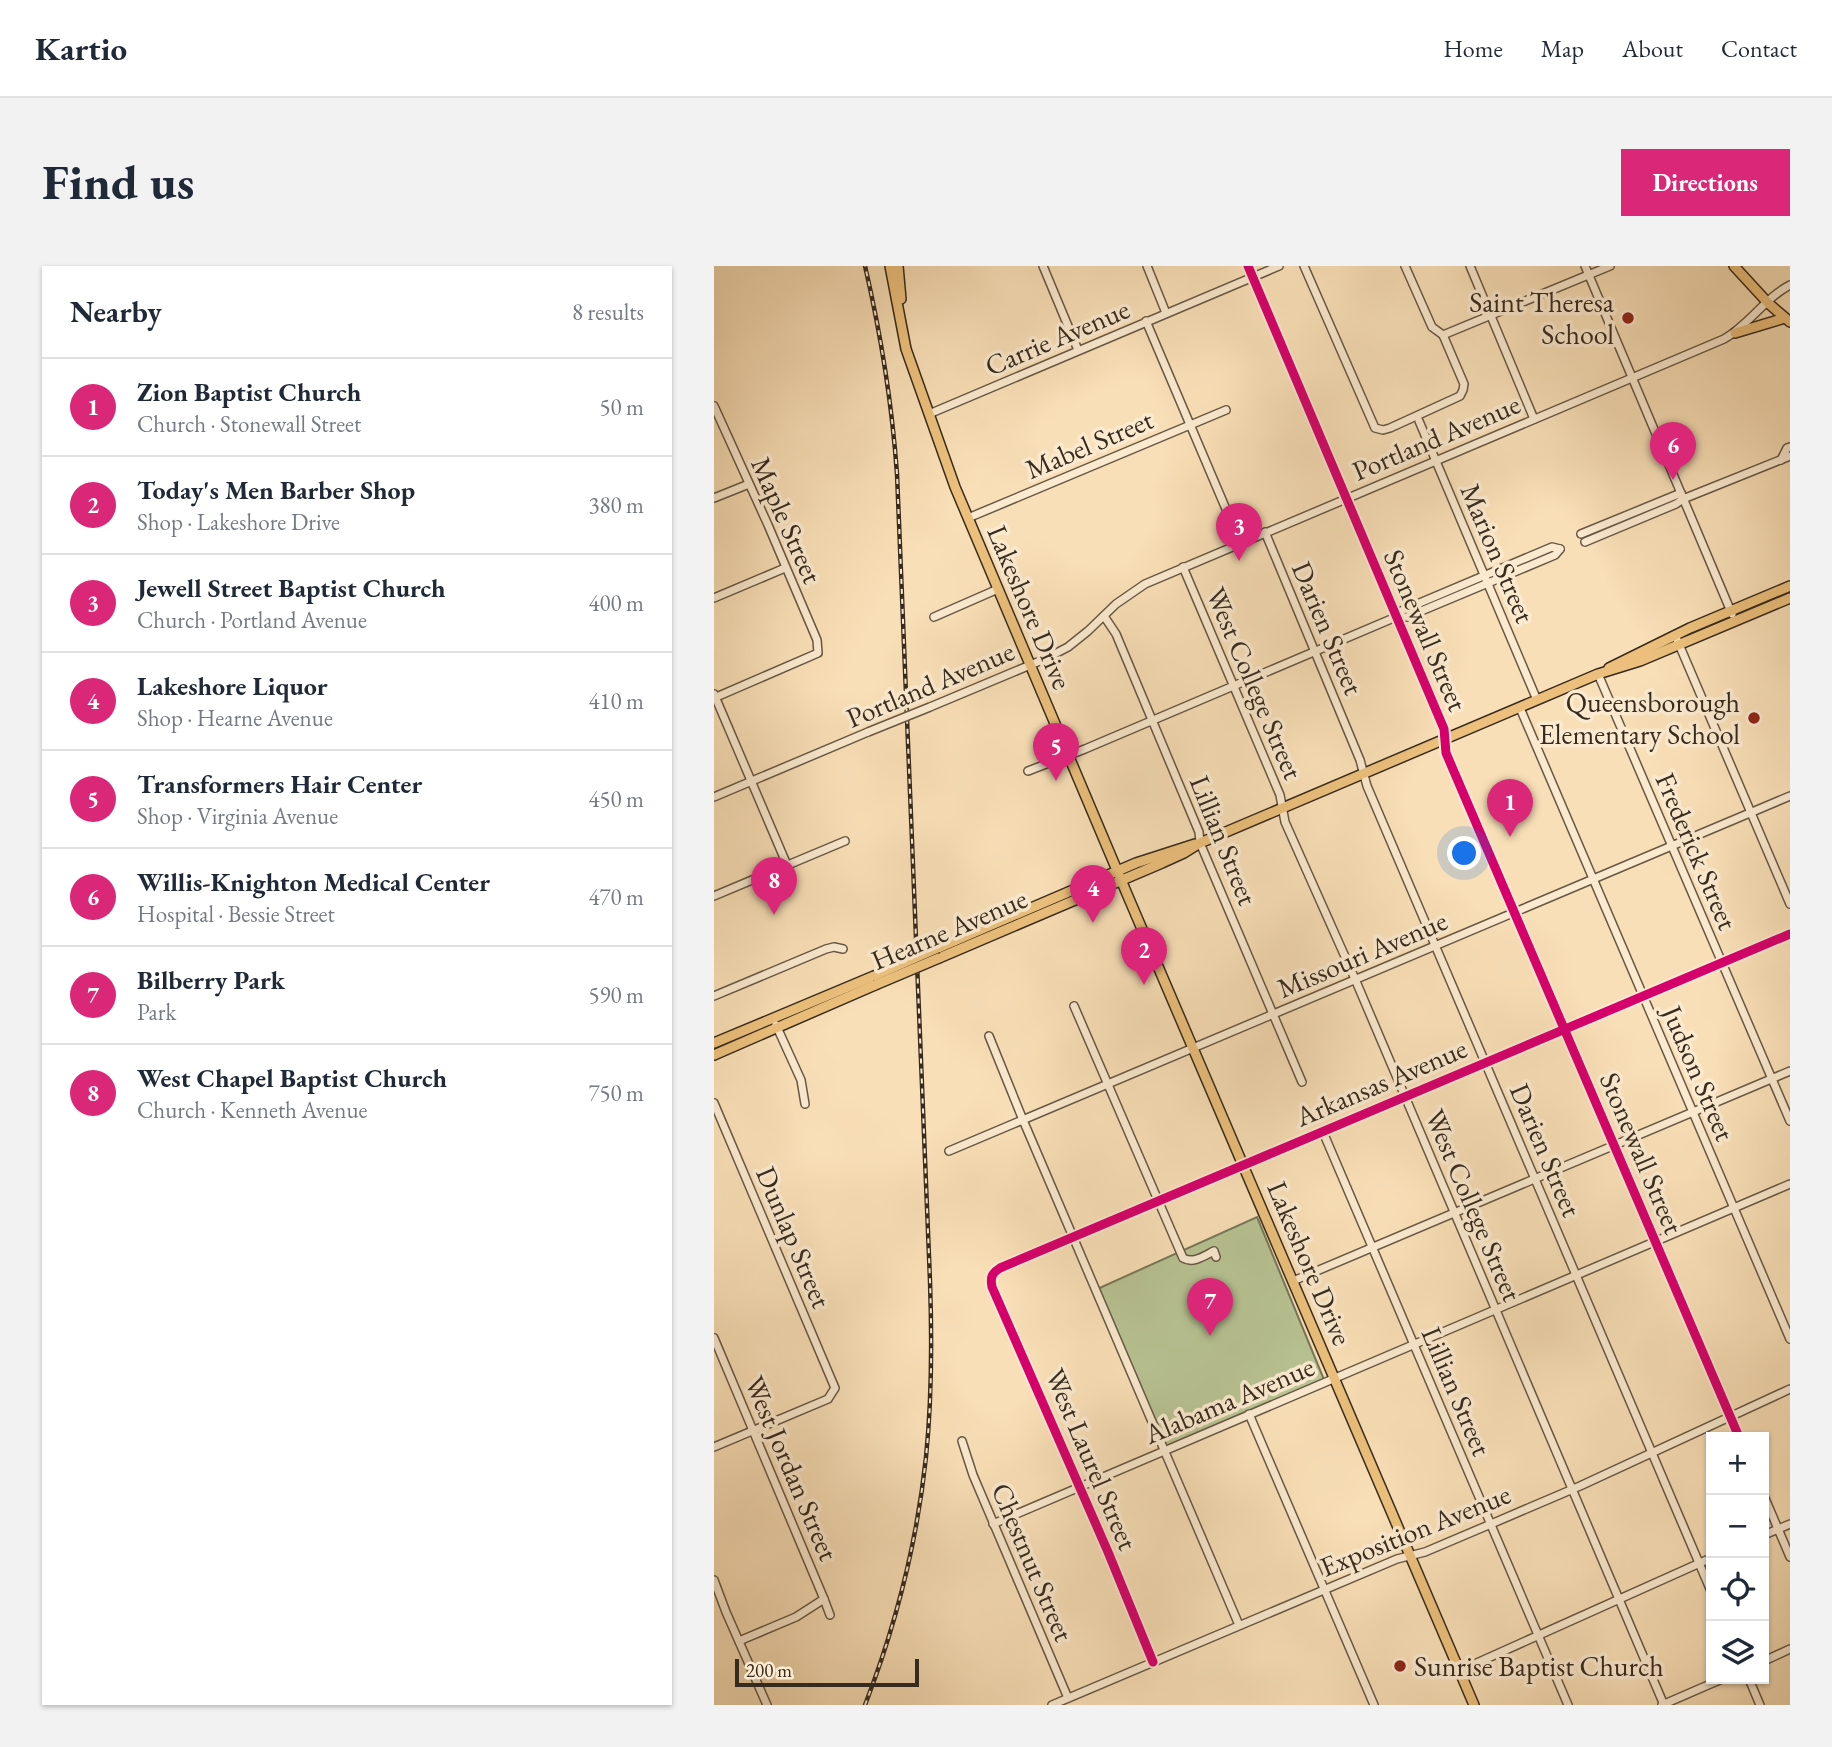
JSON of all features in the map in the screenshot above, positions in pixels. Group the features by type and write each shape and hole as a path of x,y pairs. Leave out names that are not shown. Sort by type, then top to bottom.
{"main road":[{"name":"Lakeshore Drive","path":"890,266 906,349 968,518 1474,1705"},
{"name":"Lakeshore Drive","path":"898,266 903,332"},
{"path":"1734,266 1768,303 1788,320"},
{"path":"1735,333 1788,320"},
{"name":"Hearne Avenue","path":"938,953 1042,915 1282,808 1598,674 1621,668 1731,611 1790,586"},
{"name":"Hearne Avenue","path":"1677,640 1736,621 1790,598"},
{"name":"Hearne Avenue","path":"714,1055 778,1028 1038,904 1180,847 1200,843"},
{"path":"1038,904 1042,915"},
{"name":"Hearne Avenue","path":"714,1043 875,981"}],"street":[{"path":"1043,266 1079,350"},
{"path":"1147,266 1167,313"},
{"name":"Stonewall Street","path":"1248,266 1444,729 1446,754 1737,1432"},
{"name":"Carrie Avenue","path":"929,414 1279,266"},
{"path":"1304,266 1375,428 1383,430 1460,396 1464,384 1443,335 1432,327 1405,266"},
{"path":"1470,266 1534,419"},
{"path":"1585,266 1736,621"},
{"path":"1443,335 1610,266"},
{"name":"Portland Avenue","path":"714,797 930,708 1068,647 1130,593 1183,566 1735,333 1790,285"},
{"path":"1146,321 1240,542"},
{"name":"Maple Street","path":"714,405 817,640 817,653 715,696"},
{"name":"Mabel Street","path":"968,518 1226,410"},
{"name":"Marion Street","path":"1419,421 1537,700"},
{"path":"1781,460 1790,447"},
{"path":"1583,538 1682,496 1790,456"},
{"path":"714,498 749,484"},
{"name":"Darien Street","path":"1265,532 1367,786 1706,1578"},
{"path":"1028,771 1396,617 1407,617 1552,547 1560,549 1555,555 1486,579"},
{"name":"West College Street","path":"1183,566 1280,795 1285,822 1663,1705"},
{"path":"714,598 785,568"},
{"path":"934,617 998,589"},
{"name":"Lillian Street","path":"1104,616 1116,634 1153,720 1199,832 1200,843 1302,1082"},
{"path":"1677,640 1790,904"},
{"name":"Frederick Street","path":"1598,674 1790,1121"},
{"path":"715,696 787,865"},
{"name":"Judson Street","path":"1520,708 1790,1339"},
{"name":"Missouri Avenue","path":"949,1151 1790,796"},
{"path":"714,896 845,841"},
{"name":"Arkansas Avenue","path":"992,1274 1000,1268 1790,934"},
{"path":"714,996 825,949 843,949"},
{"path":"1074,1006 1183,1258 1194,1260 1214,1251 1216,1257"},
{"path":"774,1018 801,1080 806,1104"},
{"path":"989,1036 1239,1625"},
{"path":"1293,1281 1790,1071"},
{"name":"Dunlap Street","path":"714,1103 835,1388 828,1399 753,1431"},
{"name":"Lillian Street","path":"1324,1132 1568,1705"},
{"name":"Alabama Avenue","path":"993,1524 1790,1184"},
{"name":"West Laurel Street","path":"992,1274 992,1287 1153,1662"},
{"name":"West Jordan Street","path":"714,1338 830,1615"},
{"name":"Exposition Avenue","path":"1052,1705 1397,1559 1425,1552 1491,1524 1790,1388"},
{"path":"1249,1414 1374,1705"},
{"path":"714,1447 753,1431"},
{"name":"Chestnut Street","path":"962,1441 993,1524 1068,1698"},
{"path":"1769,1508 1790,1557"},
{"path":"1769,1533 1790,1524"},
{"path":"1459,1671 1706,1560"},
{"path":"714,1580 767,1705"},
{"path":"739,1641 796,1617 824,1599"},
{"path":"1769,1659 1790,1649"},
{"path":"1663,1705 1711,1684"},
{"path":"1751,1684 1760,1705"}],"green space":[{"path":"1257,1217 1325,1382 1164,1450 1095,1290"}],"railway":[{"path":"865,266 885,370 897,474 931,1347 928,1435 917,1520 896,1614 865,1705"}],"cycle path":[{"path":"1248,266 1444,729 1446,753 1737,1432"},
{"path":"1153,1662 992,1287 993,1274 1000,1268 1790,934"}],"place":[{"name":"Saint Theresa School","path":"1628,318"},
{"name":"Willis-Knighton Medical Center","path":"1673,480"},
{"name":"Jewell Street Baptist Church","path":"1239,561"},
{"name":"Queensborough Elementary School","path":"1754,718"},
{"name":"Transformers Hair Center","path":"1056,781"},
{"name":"Zion Baptist Church","path":"1510,837"},
{"name":"West Chapel Baptist Church","path":"774,915"},
{"name":"Lakeshore Liquor","path":"1093,923"},
{"name":"Today's Men Barber Shop","path":"1144,985"},
{"name":"Bilberry Park","path":"1210,1336"},
{"name":"Sunrise Baptist Church","path":"1400,1666"}]}
